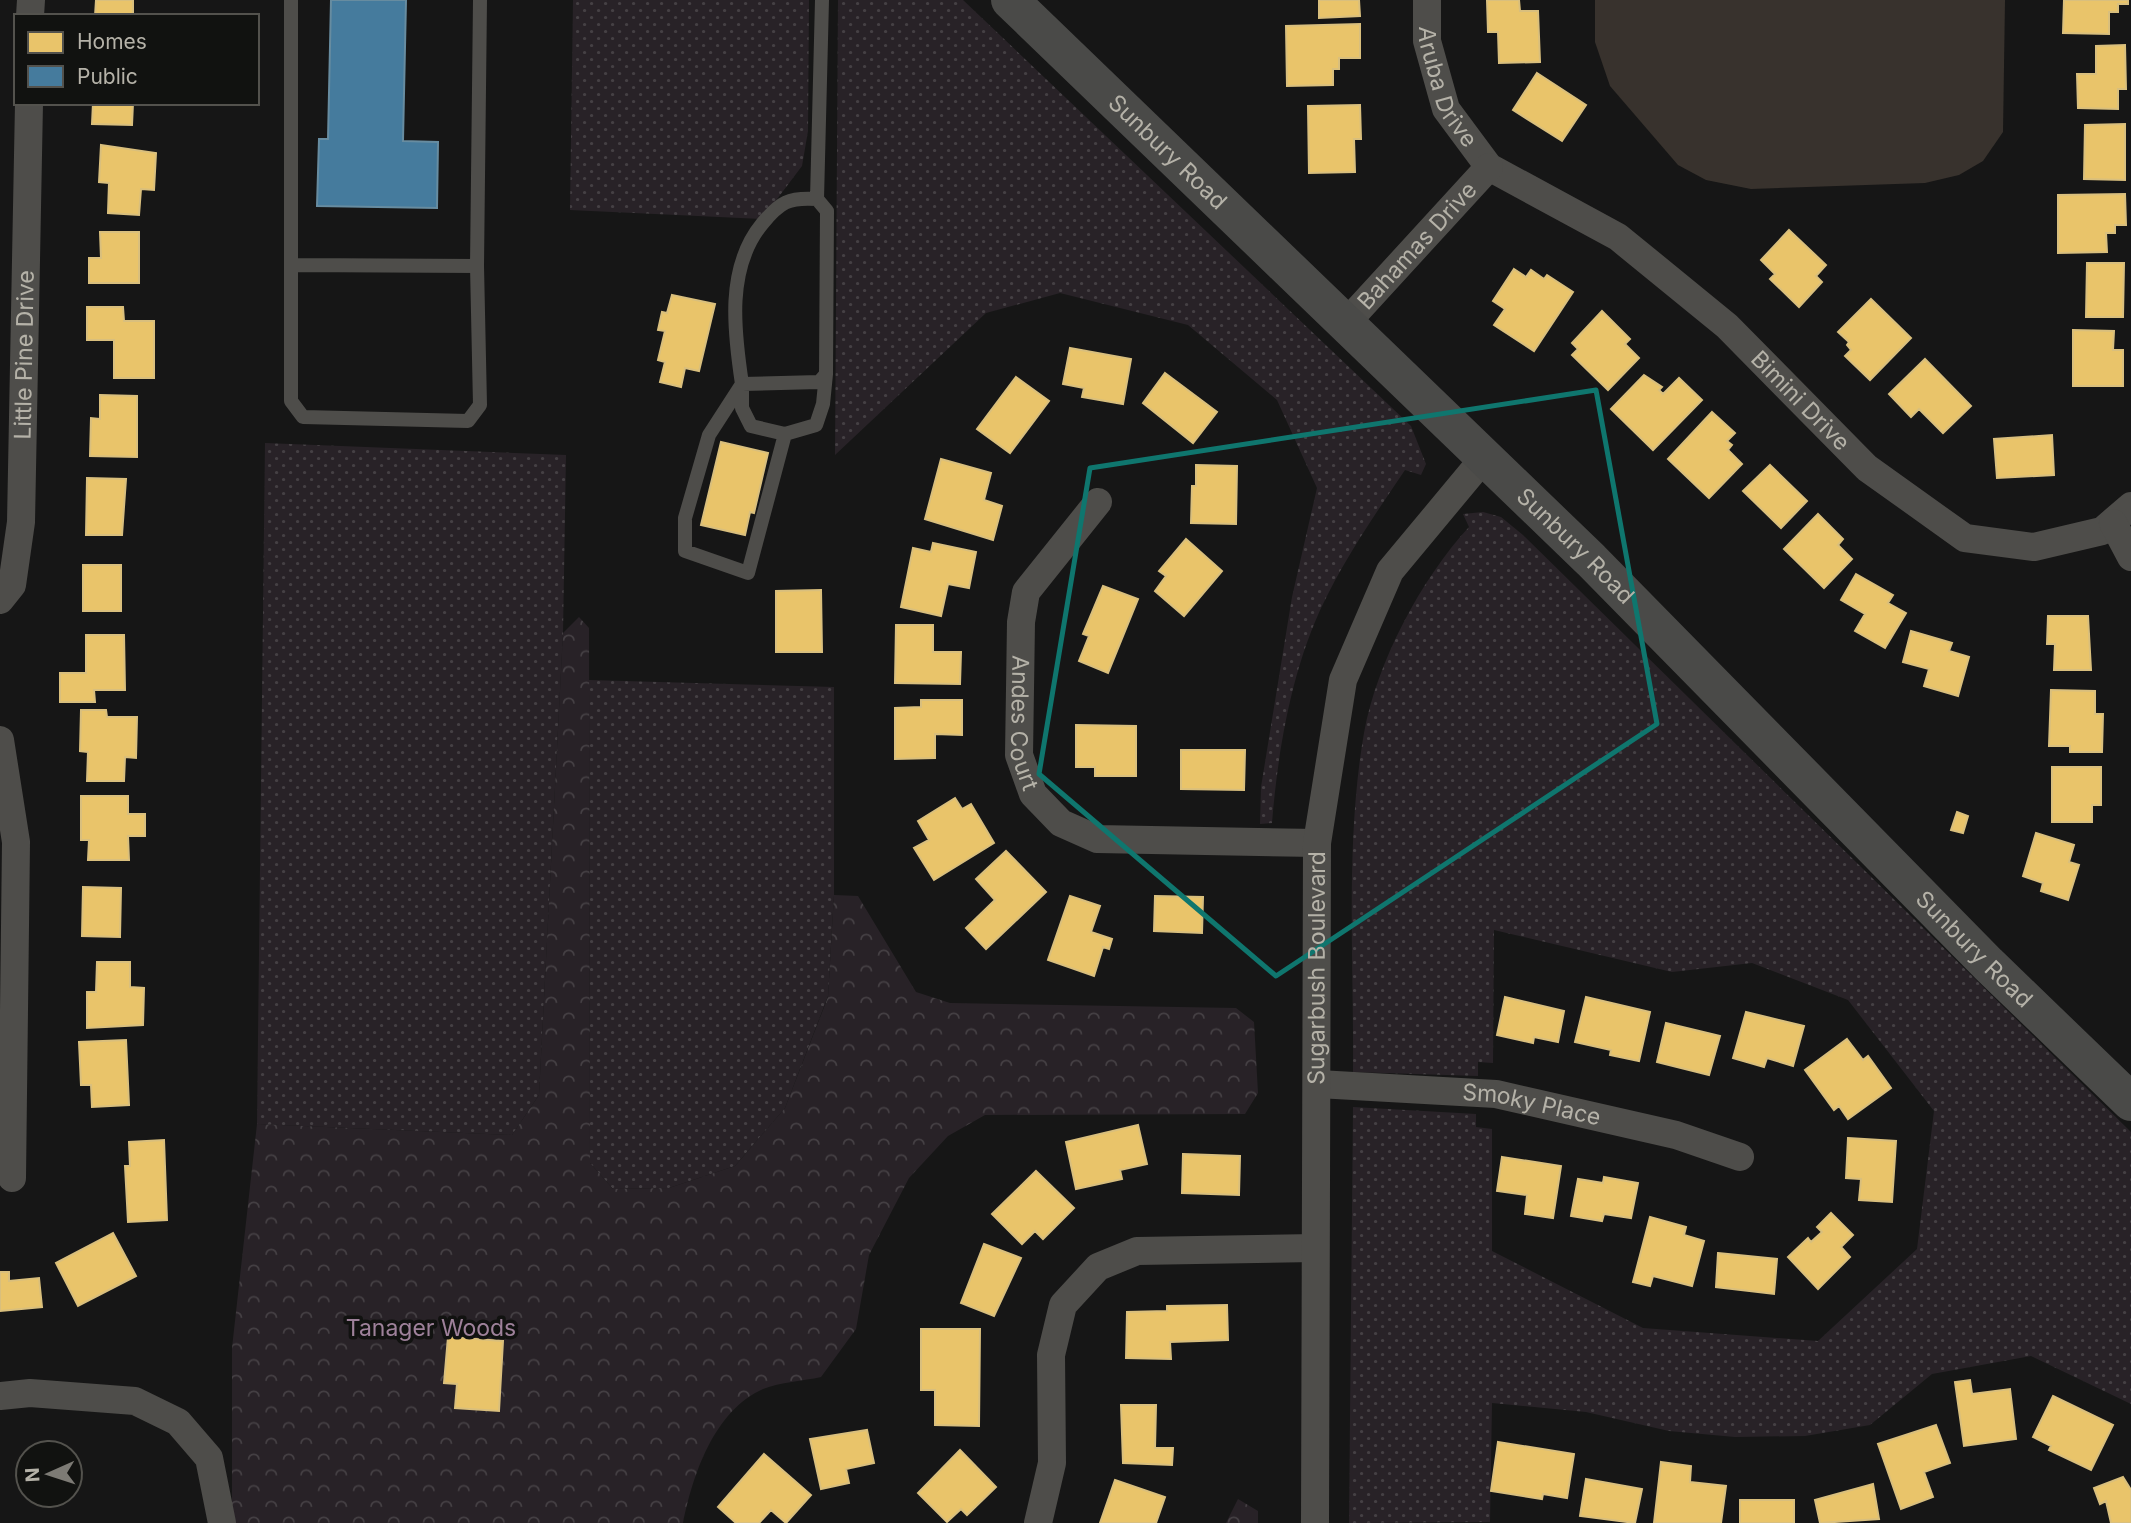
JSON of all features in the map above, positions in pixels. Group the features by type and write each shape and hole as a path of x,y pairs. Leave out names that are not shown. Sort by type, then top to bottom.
{"main road":[{"name":"Sunbury Road","path":"1010,0 1600,569 1988,964 2131,1102"}],"street":[{"name":"Aruba Drive","path":"1427,0 1427,41 1446,109 1489,167"},
{"name":"Little Pine Drive","path":"0,600 12,585 21,522 29,105"},
{"name":"Bahamas Drive","path":"1346,323 1489,167"},
{"name":"Bimini Drive","path":"1489,167 1618,237 1727,326 1867,468 1965,538 2034,547 2102,530 2122,515"},
{"name":"Sugarbush Boulevard","path":"1314,1523 1317,843 1343,680 1390,571 1484,458"},
{"name":"Andes Court","path":"1098,502 1026,592 1021,622 1019,755 1033,794 1061,823 1097,839 1317,843"},
{"path":"2122,515 2131,556"},
{"path":"0,740 16,842 12,1178"},
{"name":"Smoky Place","path":"1318,1084 1496,1094 1676,1135 1740,1157"},
{"path":"1038,1523 1052,1463 1051,1355 1063,1305 1098,1267 1137,1251 1315,1248"},
{"path":"0,1396 30,1393 135,1401 178,1422 209,1458 222,1523"}],"lane":[{"path":"290,0 293,265 291,401 303,417 468,421 480,405 477,266 480,0"},
{"path":"817,200 822,0"},
{"path":"795,198 817,200 827,211 826,374 823,404 816,425 785,434 751,426 742,408 742,384 735,338 739,264 747,242 775,208 795,198"},
{"path":"293,265 477,266"},
{"path":"742,384 819,382 826,374"},
{"path":"742,384 709,435 685,518 685,551 748,573 785,434"}],"highlighted area":[{"path":"1596,390 1657,724 1276,976 1039,774 1090,468"}],"green space":[{"path":"573,0 809,0 808,131 802,166 762,219 570,210"},
{"path":"838,0 963,0 1411,426 1426,464 1421,475 1405,470 1346,560 1316,618 1289,705 1278,765 1272,823 1260,824 1261,787 1292,597 1317,488 1277,400 1188,325 1060,293 986,313 835,455"},
{"path":"265,443 566,455 563,633 539,1095 512,1135 257,1124"},
{"path":"1483,512 1501,517 1523,535 2131,1132 2131,1404 2031,1356 1932,1374 1870,1425 1805,1436 1735,1437 1669,1431 1586,1412 1492,1403 1490,1522 1349,1523 1353,1107 1476,1114 1476,1127 1492,1129 1492,1251 1643,1328 1818,1341 1917,1249 1934,1111 1848,1000 1752,963 1672,972 1494,930 1493,1063 1478,1062 1478,1076 1353,1072 1352,859 1358,774 1370,706 1390,650 1403,623 1434,571 1469,527 1463,514"},
{"name":"Tanager Woods","path":"579,617 589,628 590,1163 613,1189 669,1188 735,1166 785,1108 828,997 834,895 858,896 916,992 950,1003 1236,1008 1254,1022 1258,1093 1245,1114 985,1115 948,1136 909,1178 869,1255 856,1329 821,1377 763,1389 731,1412 708,1446 693,1484 683,1523 232,1523 232,1348 257,1124 512,1135 539,1095 563,633"},
{"path":"589,680 834,687 834,895 828,996 785,1108 735,1166 669,1188 613,1189 590,1163"},
{"path":"1238,1499 1258,1511 1258,1523 1226,1523"}],"shaded area":[{"path":"1595,0 2005,0 2003,132 1983,161 1959,175 1925,183 1751,189 1706,180 1678,165 1610,86 1595,42"}],"building: Homes":[{"path":"96,0 133,0 133,14 95,14"},
{"path":"1319,0 1359,0 1360,16 1319,18"},
{"path":"1487,0 1519,0 1520,11 1538,11 1540,62 1499,63 1498,32 1488,32"},
{"path":"2064,0 2128,0 2128,4 2118,4 2118,12 2109,12 2109,34 2063,33"},
{"path":"1360,24 1360,58 1339,58 1339,69 1333,69 1333,85 1287,86 1286,26"},
{"path":"2125,45 2126,89 2118,89 2118,109 2078,108 2077,74 2096,74 2096,46"},
{"path":"1537,73 1586,105 1562,141 1513,110"},
{"path":"93,105 133,105 132,125 92,124"},
{"path":"1360,105 1361,139 1354,139 1355,172 1309,173 1308,106"},
{"path":"2125,124 2125,180 2084,179 2085,125"},
{"path":"101,145 156,153 154,190 141,189 139,215 108,213 109,183 99,182"},
{"path":"2125,194 2126,225 2115,225 2115,233 2106,233 2107,252 2058,253 2058,195"},
{"path":"1789,230 1826,265 1816,276 1822,282 1799,307 1770,279 1775,274 1761,260"},
{"path":"100,232 139,232 139,283 89,283 89,258 101,258"},
{"path":"2087,263 2124,263 2123,317 2086,317"},
{"path":"1514,269 1526,277 1531,270 1544,279 1547,275 1573,292 1534,351 1494,325 1505,309 1493,301"},
{"path":"672,295 715,304 699,371 685,368 681,387 660,382 665,362 658,360 665,331 658,330 662,312 667,313"},
{"path":"1871,299 1911,338 1870,380 1845,356 1851,350 1847,345 1849,342 1838,332"},
{"path":"87,307 123,307 124,321 154,321 154,378 114,378 114,340 87,340"},
{"path":"1602,311 1630,339 1625,344 1639,358 1608,390 1572,355 1578,349 1572,343"},
{"path":"2073,330 2114,331 2113,350 2123,350 2123,386 2073,386"},
{"path":"1070,348 1131,359 1123,404 1082,397 1084,388 1063,384"},
{"path":"1925,359 1971,406 1943,433 1919,409 1911,417 1889,394"},
{"path":"1165,373 1217,412 1193,443 1143,403"},
{"path":"1644,375 1662,387 1659,390 1663,394 1679,378 1702,400 1653,450 1611,409"},
{"path":"1016,377 1049,401 1010,453 977,429"},
{"path":"100,395 137,396 137,457 90,456 91,418 100,419"},
{"path":"1712,412 1735,433 1727,441 1732,445 1728,450 1742,464 1709,498 1668,459"},
{"path":"2052,435 2054,475 1997,478 1994,439"},
{"path":"721,442 768,453 754,513 750,512 745,535 701,525"},
{"path":"941,459 991,473 984,500 1002,506 993,540 925,519"},
{"path":"1196,465 1237,466 1236,524 1191,523 1192,486 1196,486"},
{"path":"1770,465 1807,501 1781,528 1743,491"},
{"path":"87,478 126,479 122,535 86,535"},
{"path":"1818,514 1843,539 1838,545 1852,559 1824,588 1784,549"},
{"path":"1186,539 1222,571 1184,616 1155,591 1166,576 1159,571"},
{"path":"933,543 976,552 969,588 948,584 941,616 901,607 913,548 931,552"},
{"path":"83,565 121,565 121,611 83,611"},
{"path":"1856,574 1893,595 1888,603 1906,613 1885,648 1855,631 1865,614 1841,600"},
{"path":"1103,586 1138,599 1108,673 1079,661 1089,636 1083,634"},
{"path":"821,590 822,652 776,652 776,591"},
{"path":"2048,616 2088,616 2091,670 2054,670 2055,644 2047,644"},
{"path":"896,625 933,625 933,652 961,652 960,684 895,683"},
{"path":"1911,631 1952,643 1949,651 1969,657 1958,696 1924,686 1929,669 1903,662"},
{"path":"86,635 124,635 125,690 94,690 95,702 60,702 60,673 86,673"},
{"path":"2051,690 2095,691 2095,714 2103,714 2102,752 2070,752 2070,746 2049,746"},
{"path":"921,700 962,700 962,735 935,734 935,758 895,759 895,708 921,707"},
{"path":"81,710 106,710 107,717 137,717 136,758 125,757 124,781 87,781 88,752 80,751"},
{"path":"1076,725 1136,726 1136,776 1095,776 1095,767 1076,767"},
{"path":"1181,750 1245,750 1244,790 1181,789"},
{"path":"2052,767 2101,767 2101,805 2092,805 2092,822 2052,822"},
{"path":"81,796 128,796 128,814 145,814 145,836 128,836 129,860 88,860 89,840 81,840"},
{"path":"955,798 962,809 971,804 994,843 934,880 914,848 929,840 918,821"},
{"path":"1957,812 1968,816 1963,833 1951,830"},
{"path":"2036,833 2074,845 2069,862 2079,865 2068,900 2041,891 2043,883 2023,876"},
{"path":"1006,851 1046,892 986,949 966,928 995,900 976,879"},
{"path":"83,887 121,888 120,937 82,936"},
{"path":"1070,896 1100,906 1091,932 1112,939 1109,949 1103,947 1094,976 1048,960"},
{"path":"1155,896 1203,897 1202,933 1154,931"},
{"path":"97,962 130,962 130,987 144,988 143,1025 87,1028 87,992 96,992"},
{"path":"1505,997 1564,1011 1558,1042 1534,1037 1533,1043 1497,1035"},
{"path":"1586,997 1650,1012 1639,1061 1610,1055 1611,1050 1575,1042"},
{"path":"1746,1012 1804,1026 1793,1066 1767,1058 1764,1067 1733,1058"},
{"path":"1666,1023 1720,1036 1709,1075 1657,1062"},
{"path":"1847,1039 1863,1060 1868,1056 1891,1088 1848,1119 1839,1106 1834,1110 1805,1070"},
{"path":"126,1040 129,1105 92,1107 91,1085 81,1085 79,1042"},
{"path":"1138,1125 1147,1164 1120,1170 1122,1179 1076,1189 1066,1142"},
{"path":"1848,1138 1896,1141 1892,1202 1859,1200 1861,1179 1846,1178"},
{"path":"164,1140 167,1220 128,1222 125,1166 130,1166 129,1142"},
{"path":"1183,1154 1240,1156 1239,1195 1182,1193"},
{"path":"1502,1157 1561,1166 1553,1218 1525,1214 1527,1195 1497,1191"},
{"path":"1036,1171 1074,1208 1043,1239 1035,1231 1022,1244 992,1214"},
{"path":"1604,1177 1638,1183 1631,1218 1604,1214 1602,1221 1571,1216 1578,1179 1603,1183"},
{"path":"1831,1213 1853,1235 1841,1247 1850,1257 1818,1289 1788,1257 1808,1238 1811,1242 1822,1232 1817,1227"},
{"path":"1650,1217 1686,1227 1684,1235 1704,1241 1692,1286 1653,1276 1650,1286 1633,1282"},
{"path":"113,1233 136,1276 78,1306 56,1263"},
{"path":"984,1244 1021,1258 994,1316 961,1303"},
{"path":"1718,1253 1777,1259 1774,1294 1716,1287"},
{"path":"0,1272 9,1272 9,1281 39,1278 42,1307 0,1311"},
{"path":"1227,1305 1228,1340 1170,1342 1171,1359 1126,1358 1127,1312 1167,1311 1167,1306"},
{"path":"921,1329 980,1329 979,1426 935,1425 935,1390 921,1390"},
{"path":"448,1337 503,1341 499,1411 455,1408 457,1384 444,1383"},
{"path":"1970,1380 1972,1394 2010,1389 2016,1439 1964,1446 1955,1382"},
{"path":"2053,1396 2113,1425 2091,1470 2049,1450 2051,1446 2033,1437"},
{"path":"1121,1405 1156,1405 1155,1448 1173,1448 1172,1465 1123,1463"},
{"path":"1936,1425 1950,1463 1924,1472 1933,1497 1901,1509 1878,1444"},
{"path":"867,1430 874,1463 846,1469 849,1483 821,1489 810,1439"},
{"path":"1498,1442 1574,1454 1567,1498 1543,1494 1542,1499 1491,1491"},
{"path":"960,1450 996,1487 967,1515 961,1509 947,1522 918,1493"},
{"path":"764,1454 811,1495 786,1523 771,1510 759,1523 736,1523 718,1507"},
{"path":"1661,1462 1691,1466 1690,1482 1726,1486 1721,1523 1654,1523"},
{"path":"2123,1477 2131,1490 2131,1523 2111,1523 2106,1501 2100,1504 2094,1488"},
{"path":"1586,1479 1642,1489 1635,1523 1580,1516"},
{"path":"1115,1480 1165,1497 1156,1523 1100,1523"},
{"path":"1873,1484 1879,1519 1820,1523 1815,1500"},
{"path":"1740,1500 1794,1500 1794,1523 1740,1523"}],"building: Public":[{"path":"331,0 406,0 403,141 438,142 437,208 317,206 319,139 328,139"}]}
